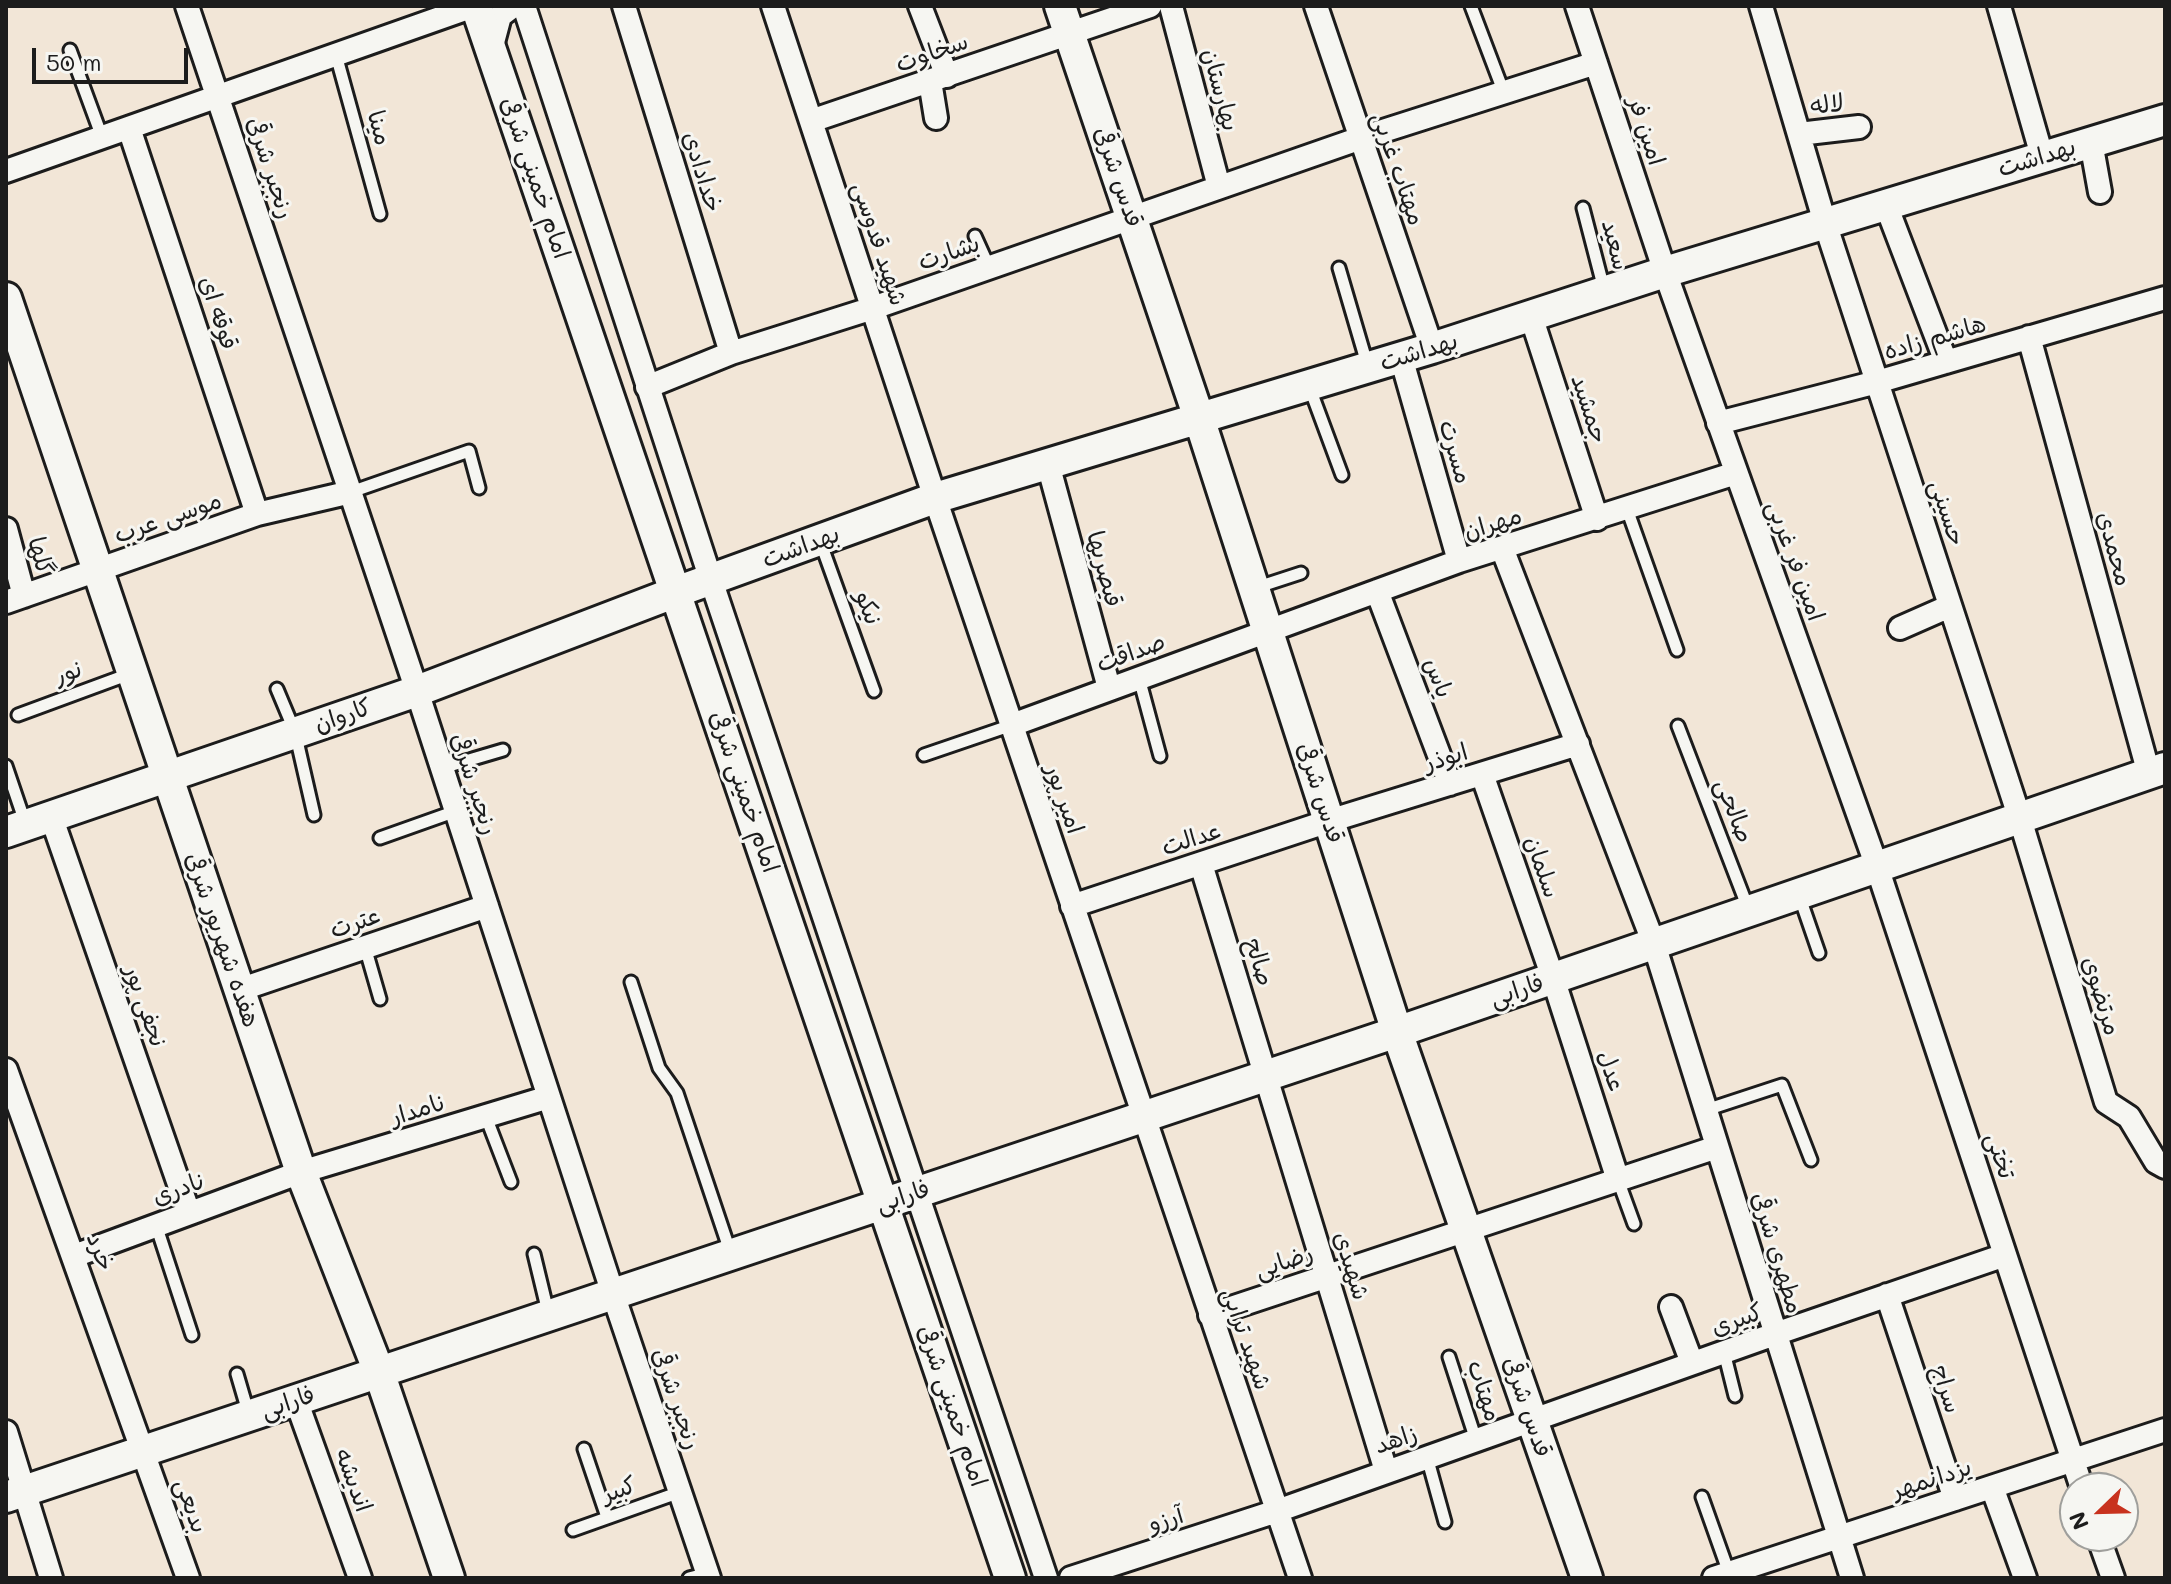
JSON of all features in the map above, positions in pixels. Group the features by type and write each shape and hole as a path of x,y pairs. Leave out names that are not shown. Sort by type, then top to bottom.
{"street":[{"name":"رنجبر شرقی","path":"187,6 351,492 680,1492 702,1576"},
{"path":"6,171 475,6"},
{"name":"امام خمینی شرقی","path":"475,6 1010,1578"},
{"path":"491,50 500,16 513,6"},
{"path":"524,6 711,580 1046,1578"},
{"name":"خدادادی","path":"624,6 731,353"},
{"name":"شهید قدوسی","path":"773,6 935,498"},
{"path":"920,6 938,78 936,118"},
{"name":"سخاوت","path":"811,121 938,78 1065,20 1150,6"},
{"name":"بهارستان","path":"1171,6 1219,187"},
{"name":"مهتاب غربی","path":"1316,6 1432,348"},
{"name":"امین فر","path":"1577,6 1665,272"},
{"name":"حسینی","path":"1761,6 1825,223 2020,819"},
{"path":"1999,6 2042,156"},
{"name":"قدس شرقی","path":"1065,20 1199,418 1397,1032 1587,1578"},
{"path":"1131,216 1596,63"},
{"name":"بهداشت","path":"676,592 935,498 1432,348 1665,272 2165,120"},
{"name":"لاله","path":"1799,134 1859,127"},
{"name":"قوقه ای","path":"129,128 257,514"},
{"path":"2091,142 2100,192"},
{"path":"1886,205 1946,362"},
{"name":"بشارت","path":"647,387 731,353 873,308 1131,216"},
{"name":"امین فر غربی","path":"1665,272 1877,867"},
{"name":"هفده شهریور شرقی","path":"6,298 301,1172 379,1372 449,1578"},
{"name":"هاشم زاده","path":"1718,423 1877,382 2165,298"},
{"name":"جمشید","path":"1531,316 1597,519"},
{"name":"محمدی","path":"2029,337 2157,771"},
{"name":"مسرت","path":"1401,357 1459,561"},
{"name":"قیصریها","path":"1048,464 1109,688"},
{"name":"مهران","path":"1268,632 1459,561 1736,473"},
{"name":"موسی عرب","path":"15,599 257,514 351,492"},
{"name":"امیر پور","path":"935,498 1143,1117"},
{"name":"گلها","path":"6,529 15,599"},
{"path":"1502,548 1654,944"},
{"name":"یاس","path":"1377,591 1450,784"},
{"name":"کاروان","path":"28,824 417,691 676,592"},
{"path":"1900,628 1950,606"},
{"name":"صداقت","path":"1012,725 1268,632"},
{"name":"ابوذر","path":"1329,821 1578,744"},
{"name":"فارابی","path":"16,1494 1397,1032 2157,771"},
{"name":"سلمان","path":"1482,774 1553,978"},
{"name":"مرتضوی","path":"2020,819 2106,1102 2129,1117 2156,1162 2165,1167"},
{"name":"عدالت","path":"1072,906 1329,821"},
{"name":"نجفی پور","path":"28,824 189,1213"},
{"name":"صالح","path":"1201,864 1267,1075"},
{"name":"تختی","path":"1877,867 2077,1472"},
{"name":"عترت","path":"239,990 487,906"},
{"name":"مطهری شرقی","path":"1654,944 1852,1578"},
{"name":"عدل","path":"1553,978 1618,1180"},
{"name":"خرد","path":"6,1073 145,1451"},
{"name":"شهیدی","path":"1267,1075 1386,1471"},
{"name":"نامدار","path":"301,1172 549,1097"},
{"name":"شهید ترابی","path":"1143,1117 1300,1578"},
{"path":"1466,1231 1717,1147"},
{"name":"نادری","path":"74,1256 301,1172"},
{"name":"رضایی","path":"1210,1315 1466,1231"},
{"name":"کبیری","path":"1532,1421 2005,1255"},
{"name":"سراج","path":"1887,1295 1955,1499"},
{"path":"1671,1307 1692,1363"},
{"name":"اندیشه","path":"296,1400 360,1578"},
{"name":"زاهد","path":"1277,1511 1532,1421"},
{"name":"یزدانمهر","path":"1722,1576 2165,1430"},
{"path":"6,1432 16,1494 51,1578"},
{"name":"بدیعی","path":"145,1451 188,1578"},
{"path":"1992,1487 2025,1578"},
{"name":"آرزو","path":"1071,1578 1277,1511"},
{"path":"2104,1552 2113,1578"}],"lane":[{"path":"1471,6 1504,93"},
{"path":"70,50 102,137"},
{"name":"مینا","path":"336,55 380,214"},
{"name":"سعید","path":"1583,208 1605,292"},
{"path":"975,236 989,267"},
{"path":"1339,268 1369,367"},
{"path":"1309,385 1342,475"},
{"path":"351,492 469,451 479,488"},
{"path":"1627,509 1677,650"},
{"name":"نیکو","path":"820,540 874,691"},
{"path":"1254,588 1301,573"},
{"name":"نور","path":"18,715 132,673"},
{"path":"1139,677 1160,756"},
{"path":"277,689 295,732 314,815"},
{"path":"924,755 1012,725"},
{"name":"صالحی","path":"1678,726 1749,911"},
{"path":"442,768 503,750"},
{"path":"6,766 28,824"},
{"path":"380,838 456,811"},
{"path":"1799,894 1819,953"},
{"path":"365,947 380,999"},
{"path":"631,982 659,1068 677,1093 731,1255"},
{"path":"1706,1110 1782,1085 1811,1160"},
{"path":"486,1117 511,1182"},
{"path":"1618,1180 1634,1224"},
{"path":"156,1225 192,1335"},
{"path":"534,1254 549,1315"},
{"path":"1724,1352 1735,1396"},
{"name":"مهتاب","path":"1449,1357 1476,1440"},
{"path":"237,1374 249,1416"},
{"path":"584,1449 607,1517"},
{"path":"1427,1457 1445,1522"},
{"name":"کبیر","path":"573,1530 680,1492"},
{"path":"1702,1497 1722,1576"}]}
